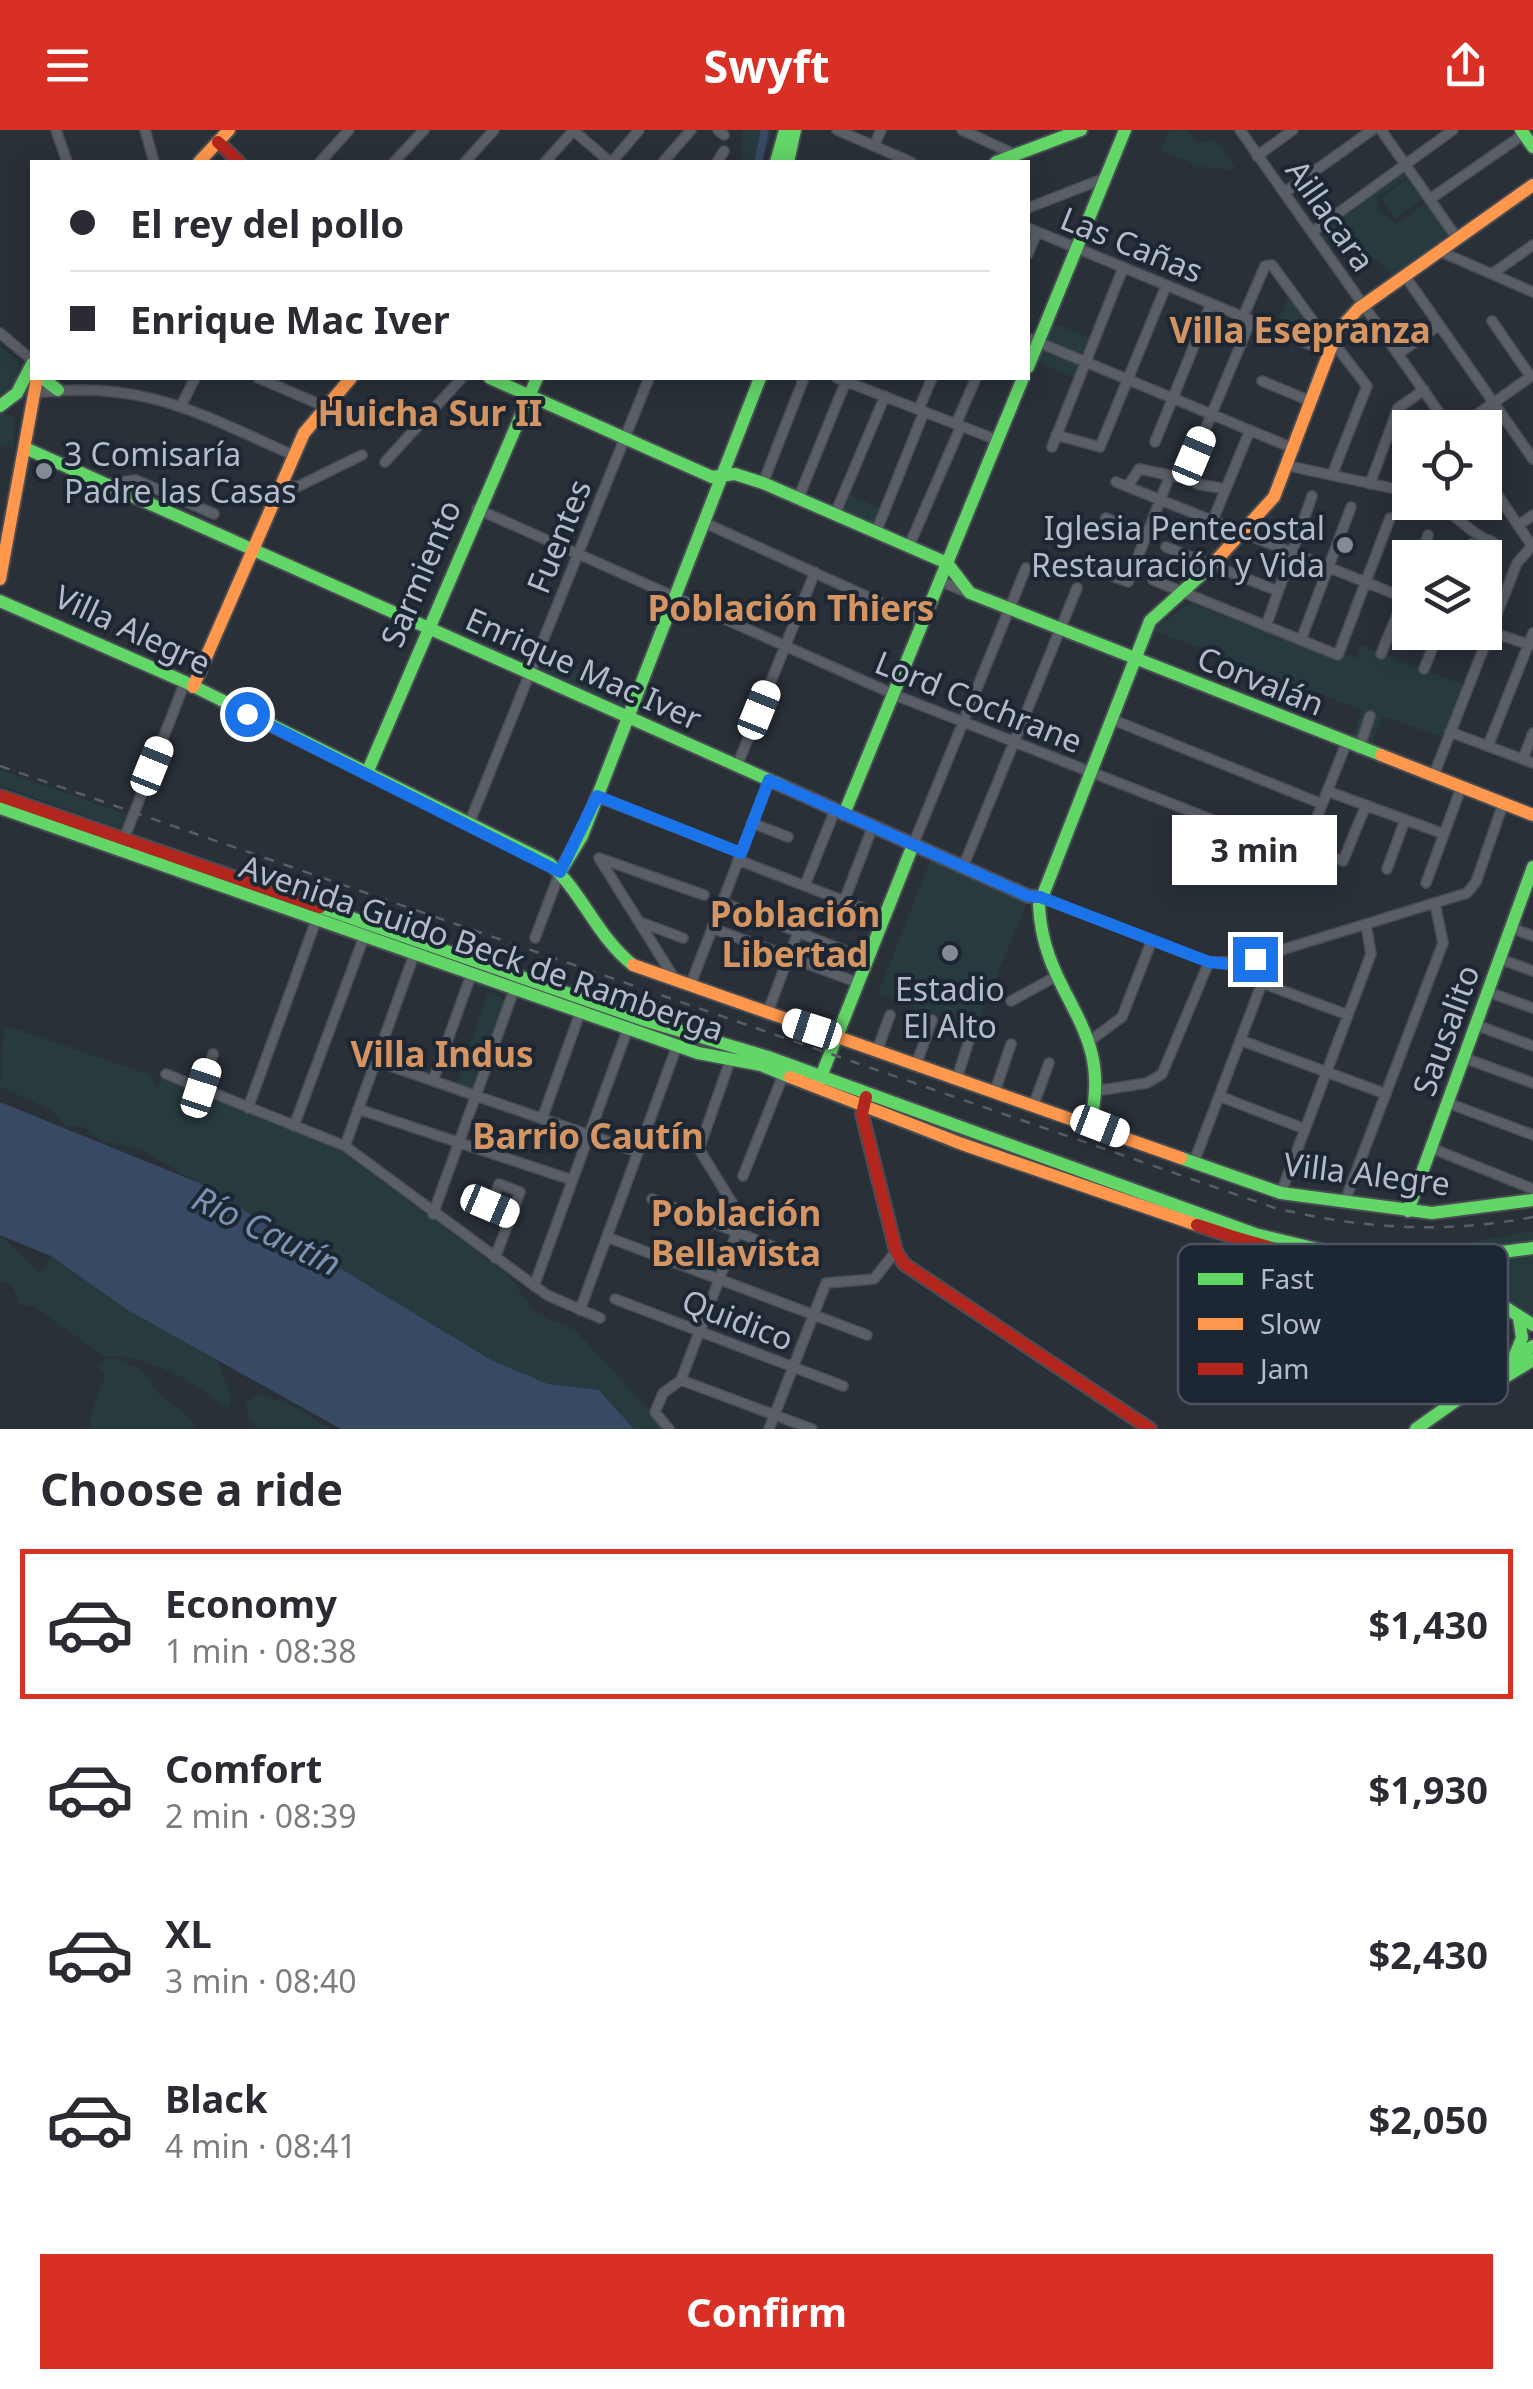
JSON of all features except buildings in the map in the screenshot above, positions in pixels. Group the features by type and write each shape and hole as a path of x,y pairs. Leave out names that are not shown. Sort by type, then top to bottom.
{"main road":[{"path":"212,160 229,130"},
{"path":"202,160 240,130"},
{"path":"777,160 785,130"},
{"path":"788,160 795,130"},
{"path":"1000,160 1081,130"},
{"path":"1033,340 1125,130"},
{"path":"1522,132 1533,146"},
{"path":"221,145 237,160"},
{"path":"1090,1123 1102,1090 1091,1040 1040,944 1040,897 1150,621 1245,534 1274,497 1295,449 1325,346 1342,325 1364,305 1533,185"},
{"path":"0,407 16,393 30,366"},
{"path":"2,577 32,394 39,380"},
{"path":"43,380 58,390"},
{"path":"189,685 293,455 324,406 349,380"},
{"path":"494,380 712,477 735,474 763,483 947,562"},
{"name":"Sarmiento","path":"367,773 477,509 536,380"},
{"path":"560,872 597,796 759,380"},
{"path":"839,812 893,694 1022,380"},
{"path":"0,407 18,413 26,430"},
{"name":"Enrique Mac Iver","path":"25,448 111,483 252,550 1028,896 1040,897"},
{"name":"Corvalán","path":"947,562 970,593 1009,610 1533,815"},
{"name":"Villa Alegre","path":"2,577 5,589 20,607"},
{"name":"Villa Alegre","path":"0,602 20,607 189,685 560,872 612,948 635,966 1281,1193 1408,1211 1474,1211 1533,1200"},
{"name":"Avenida Guido Beck de Ramberga","path":"0,796 319,914 364,937 471,975 516,983 580,1013 679,1039 730,1062 756,1063 862,1091 968,1128 1064,1168 1254,1234 1296,1244"},
{"name":"Avenida Guido Beck de Ramberga","path":"0,808 679,1039 819,1081 864,1110 883,1112 962,1144 1252,1244"},
{"path":"109,847 124,839 131,854"},
{"path":"819,1081 913,845"},
{"name":"Sausalito","path":"1408,1211 1511,928 1528,894 1533,867"},
{"path":"862,1091 896,1251 923,1280 1150,1429"},
{"path":"962,1144 968,1128"},
{"name":"Avenida Guido Beck de Ramberga","path":"1508,1251 1533,1248"},
{"path":"1509,1364 1528,1321"},
{"path":"1509,1364 1533,1346"},
{"path":"1508,1375 1532,1361"},
{"path":"1418,1429 1453,1404"},
{"path":"1418,1429 1460,1404"}],"street":[{"path":"56,130 65,160"},
{"path":"145,130 153,160"},
{"path":"323,160 349,130"},
{"path":"396,160 424,130"},
{"path":"466,160 494,130"},
{"path":"547,160 574,130 609,160"},
{"path":"613,160 639,130"},
{"path":"665,160 691,130"},
{"path":"837,130 907,160"},
{"path":"874,146 881,130"},
{"path":"962,130 1014,154"},
{"name":"Aillacara","path":"1240,130 1438,410"},
{"path":"1258,156 1293,130"},
{"path":"1284,193 1372,130"},
{"path":"1380,130 1457,238"},
{"path":"1312,232 1453,130"},
{"path":"1430,199 1522,132"},
{"path":"718,160 724,151"},
{"path":"1030,207 1105,178"},
{"name":"Las Cañas","path":"1032,230 1325,346"},
{"path":"1492,274 1533,245"},
{"path":"1439,251 1533,292"},
{"path":"1194,456 1264,266 1272,265 1320,332 1325,346 1366,386 1332,475"},
{"path":"1052,446 1123,268"},
{"path":"1404,276 1533,459"},
{"path":"1056,435 1100,447 1166,286"},
{"path":"1154,442 1211,304"},
{"path":"1483,410 1532,377 1492,321"},
{"path":"1398,354 1439,325"},
{"path":"0,333 30,360"},
{"path":"1033,340 1295,449"},
{"path":"181,406 194,380"},
{"path":"267,380 324,406"},
{"path":"385,462 460,380"},
{"name":"Fuentes","path":"469,824 648,380"},
{"path":"763,483 803,380"},
{"path":"798,498 842,380"},
{"path":"845,380 998,440"},
{"path":"876,532 931,380"},
{"path":"910,546 975,380"},
{"path":"1262,381 1310,401"},
{"path":"32,394 106,383 181,406 293,455"},
{"path":"1370,484 1398,408 1424,390"},
{"path":"835,514 885,396"},
{"path":"1213,520 1250,430"},
{"path":"279,486 299,486 362,455"},
{"path":"1289,466 1392,487"},
{"path":"1088,567 1128,582 1160,499 1174,476 1140,469 1128,486"},
{"name":"Enrique Mac Iver","path":"111,483 136,480 214,514"},
{"path":"1116,482 1392,593"},
{"path":"1197,484 1226,489"},
{"path":"1266,626 1312,496"},
{"path":"1502,500 1532,546 1517,564 1502,599"},
{"path":"1301,640 1351,508"},
{"name":"Lord Cochrane","path":"477,509 893,694 1089,774 1303,852 1336,862 1345,859 1366,805"},
{"path":"1519,525 1533,516"},
{"path":"1106,518 1147,534"},
{"path":"1153,580 1338,655 1390,518"},
{"path":"1456,520 1470,534 1487,540"},
{"path":"704,522 923,622"},
{"path":"1426,540 1428,535"},
{"path":"1166,548 1278,591"},
{"path":"913,845 1026,568"},
{"path":"736,766 815,572"},
{"name":"Corvalán","path":"940,581 970,593"},
{"path":"963,867 1077,588"},
{"path":"1381,654 1392,631"},
{"path":"1488,746 1533,633"},
{"path":"1502,636 1531,645"},
{"path":"1424,669 1432,650"},
{"path":"1433,777 1481,650"},
{"path":"124,839 189,685"},
{"path":"1303,852 1328,790 1370,716"},
{"path":"1111,719 1322,804"},
{"path":"1450,732 1528,761 1533,733"},
{"path":"690,986 769,780"},
{"path":"1426,883 1461,788"},
{"path":"1328,790 1444,834"},
{"path":"597,796 804,886 884,916"},
{"name":"Enrique Mac Iver","path":"1040,897 1209,962 1229,964 1255,959 1467,893 1474,886 1503,804"},
{"path":"804,886 839,812"},
{"path":"1387,868 1405,820"},
{"path":"752,823 788,836"},
{"path":"844,901 873,826"},
{"path":"676,980 599,858 704,895"},
{"path":"609,879 619,862"},
{"path":"535,938 560,872"},
{"path":"722,902 866,959"},
{"path":"1345,1201 1443,942 1435,903"},
{"path":"248,1108 319,914"},
{"path":"637,921 683,938"},
{"path":"1281,1193 1372,949 1366,924"},
{"path":"712,928 856,982"},
{"path":"1511,928 1533,936"},
{"path":"767,1014 798,932"},
{"path":"294,1126 364,937"},
{"path":"1091,1040 1122,1018 1152,940"},
{"path":"345,1146 414,955"},
{"path":"1194,1162 1262,983 1255,959"},
{"path":"1500,959 1533,971"},
{"path":"1102,1090 1147,1083 1162,1074 1209,962"},
{"path":"433,1081 471,975"},
{"path":"1011,1001 1056,977"},
{"path":"433,1214 516,983"},
{"path":"1262,983 1348,1015"},
{"path":"1488,992 1533,1008"},
{"path":"542,1119 580,1013"},
{"path":"877,1051 890,1015"},
{"path":"916,1064 932,1020"},
{"path":"1476,1025 1533,1046"},
{"path":"534,1286 628,1028"},
{"path":"957,1078 972,1031"},
{"path":"580,1310 679,1039"},
{"path":"1240,1040 1386,1094"},
{"path":"995,1091 1010,1044"},
{"path":"201,1088 212,1054"},
{"path":"1464,1058 1533,1083"},
{"path":"376,1062 638,1152"},
{"path":"670,1429 655,1412 663,1393 681,1380 742,1219 699,1148 730,1062"},
{"path":"1034,1104 1049,1063"},
{"path":"743,1176 784,1073"},
{"path":"166,1074 345,1146 534,1286 600,1318"},
{"path":"1219,1096 1305,1129"},
{"path":"1448,1103 1533,1134"},
{"path":"358,1109 572,1180"},
{"path":"1432,1148 1533,1189"},
{"path":"652,1199 800,1256"},
{"path":"495,1258 512,1214"},
{"path":"607,1237 867,1335"},
{"path":"768,1429 826,1283 874,1280 896,1251"},
{"name":"Quidico","path":"614,1299 843,1386"},
{"path":"681,1380 812,1429"}],"green space":[{"path":"741,130 773,130 763,160 742,160"},
{"path":"1169,130 1187,130 1197,143 1215,139 1237,170 1201,167 1161,150"},
{"path":"1402,169 1407,176 1377,197 1378,211 1397,224 1427,202 1452,237 1395,277 1383,264 1366,255 1330,248 1317,230"},
{"path":"1407,179 1422,199 1395,219 1381,198"},
{"path":"1289,296 1315,333 1312,339 1277,324"},
{"path":"1051,322 1092,339 1085,358 1042,341"},
{"path":"1041,345 1084,362 1077,379 1034,361"},
{"path":"0,346 18,361 18,372 0,396"},
{"path":"0,411 14,418 13,448 0,444"},
{"path":"850,495 883,509 876,526 843,512"},
{"path":"1190,603 1339,659 1342,653 1356,658 1361,645 1464,685 1445,738 1383,716 1370,749 1351,741 1362,710 1152,630"},
{"path":"544,656 633,692 625,709 538,672"},
{"path":"0,770 131,816 125,830 0,785"},
{"name":"Estadio El Alto","path":"931,858 1028,900 975,1028 878,994"},
{"path":"487,993 506,1000 474,1091 456,1086"},
{"path":"4,1025 150,1075 158,1090 160,1078 341,1151 508,1275 535,1313 575,1330 666,1429 634,1429 602,1392 548,1384 493,1361 141,1149 100,1140 85,1127 66,1127 52,1110 0,1087"},
{"path":"1533,1231 1533,1241 1508,1245 1460,1244"},
{"path":"0,1235 40,1273 51,1256 129,1311 216,1360 231,1394 230,1406 221,1405 182,1378 150,1363 105,1357 32,1305 20,1305 10,1283 0,1282"},
{"path":"1533,1255 1533,1317 1508,1306 1508,1259"},
{"path":"112,1358 141,1369 159,1394 185,1413 196,1429 92,1429 90,1418 105,1375 97,1365"},
{"path":"259,1394 288,1404 332,1429 259,1429 249,1418 246,1402"}],"water":[{"name":"Río Cautín","path":"0,1102 199,1183 493,1361 548,1384 599,1390 634,1429 341,1429 129,1311 51,1256 0,1235"}],"waterway":[{"path":"758,160 765,130"}],"railway":[{"path":"0,766 1275,1208 1340,1221 1404,1227 1468,1226 1533,1217"}],"traffic: fast":[{"path":"777,160 785,130"},
{"path":"788,160 795,130"},
{"path":"1001,160 1081,130"},
{"path":"1030,362 1125,130"},
{"path":"1521,130 1533,147"},
{"path":"0,406 17,393 30,368"},
{"path":"45,380 58,390"},
{"path":"494,380 712,477 735,474 763,483 947,563 970,593 1381,755"},
{"path":"367,773 536,380"},
{"path":"560,872 582,836 759,380"},
{"path":"844,814 1022,380"},
{"path":"25,448 785,787"},
{"path":"1090,1123 1095,1089 1093,1061 1086,1035 1052,965 1039,905 1150,621 1212,565"},
{"path":"0,601 185,682 549,863 609,941 633,965"},
{"path":"0,808 698,1053 761,1065 790,1077"},
{"path":"818,1084 913,845"},
{"path":"1408,1211 1533,867"},
{"path":"320,907 647,1021 768,1057 1255,1234 1296,1244"},
{"path":"1181,1158 1281,1193 1432,1213 1533,1200"},
{"path":"1508,1251 1533,1248"},
{"path":"1508,1309 1533,1325"},
{"path":"1513,1360 1522,1338 1519,1318"},
{"path":"1508,1364 1533,1346"},
{"path":"1508,1375 1533,1360"},
{"path":"1416,1429 1451,1404"}],"traffic: slow":[{"path":"201,160 229,130"},
{"path":"1212,565 1274,497 1337,332 1358,309 1533,185"},
{"path":"0,579 37,380"},
{"path":"193,687 304,433 349,380"},
{"path":"1381,755 1533,815"},
{"path":"633,965 1181,1158"},
{"path":"790,1077 962,1144 1197,1225"}],"traffic: jam":[{"path":"218,142 237,160"},
{"path":"785,787 1028,896 1040,897"},
{"path":"0,796 320,907"},
{"path":"866,1097 862,1114 896,1251 904,1264 1150,1429"},
{"path":"1197,1225 1258,1244"}],"place":[{"name":"3 Comisaría Padre las Casas","path":"44,471"},
{"name":"Iglesia Pentecostal Restauración y Vida","path":"1345,545"},
{"name":"Estadio El Alto","path":"950,953"}],"district":[{"name":"Villa Esepranza","path":"1300,329"},
{"name":"Huicha Sur II","path":"430,412"},
{"name":"Población Thiers","path":"791,607"},
{"name":"Población Libertad","path":"795,933"},
{"name":"Villa Indus","path":"442,1053"},
{"name":"Barrio Cautín","path":"588,1135"},
{"name":"Población Bellavista","path":"736,1232"}],"route":[{"path":"247,714 549,863 560,872 582,836 597,796 741,853 769,780 1028,896 1040,897 1209,962 1229,964 1255,959"}]}
